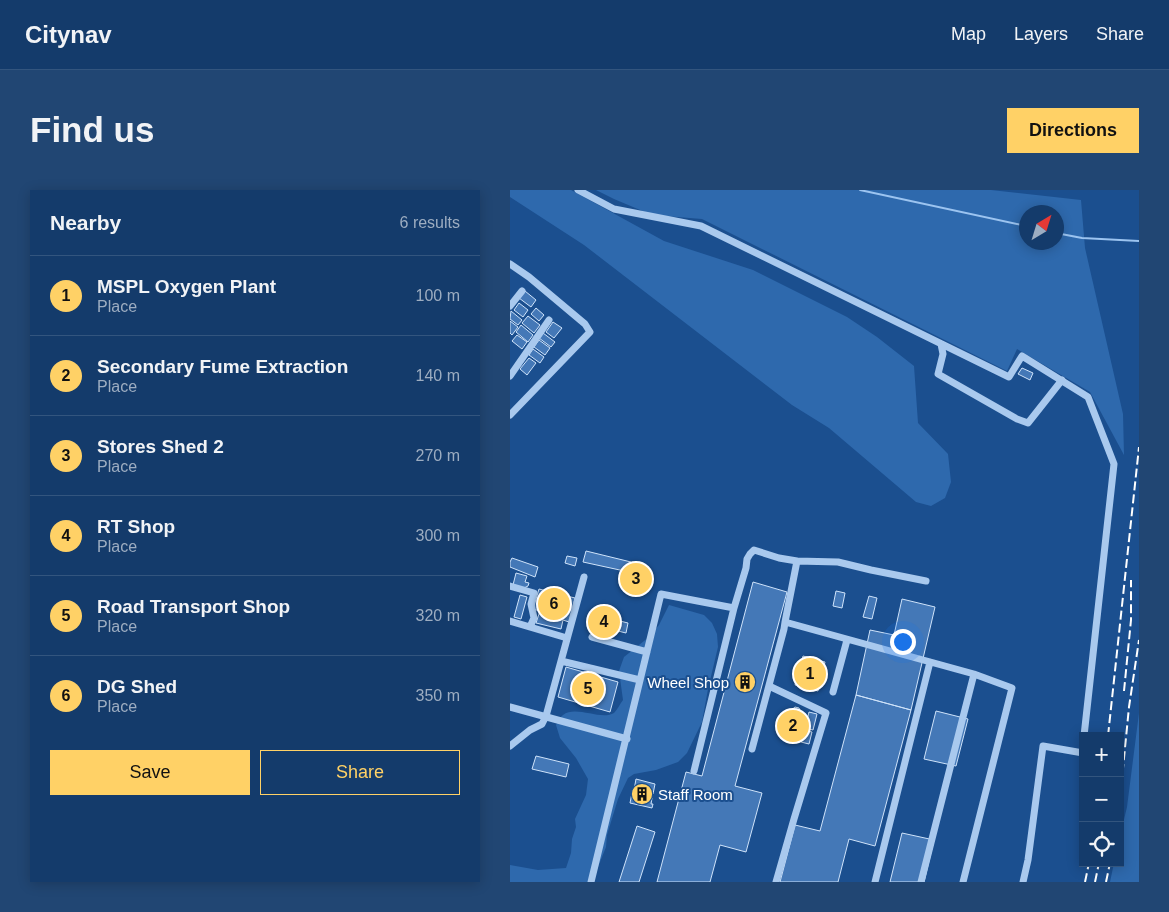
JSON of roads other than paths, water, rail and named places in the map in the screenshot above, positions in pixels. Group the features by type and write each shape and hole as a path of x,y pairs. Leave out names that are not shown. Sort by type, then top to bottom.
{"street":[{"path":"578,190 614,209 701,226 1009,377 1022,356 1088,397 1114,464 1084,732"},
{"path":"510,264 529,277 585,324 590,332 510,415"},
{"path":"510,306 522,291"},
{"path":"510,376 549,320"},
{"path":"941,344 943,354 938,374 1017,419 1028,423 1062,380"},
{"path":"510,361 517,367"},
{"path":"694,771 747,559 754,550 778,558 797,561 838,562 926,581"},
{"path":"752,749 785,622 797,561"},
{"path":"510,746 530,730 542,724 546,716 584,577"},
{"path":"510,586 534,594 531,604 534,618 530,627"},
{"path":"592,882 661,594 734,608"},
{"path":"510,621 567,638"},
{"path":"785,622 974,674 1012,688 963,882"},
{"path":"592,637 647,652"},
{"path":"833,692 847,640"},
{"path":"561,661 640,680"},
{"path":"875,882 930,662"},
{"path":"921,882 974,674"},
{"path":"769,686 826,713 776,882"},
{"path":"510,707 627,739"},
{"path":"1023,882 1028,860 1043,746 1079,752"}],"waterway":[{"path":"860,190 1019,224"},
{"path":"1064,235 1082,238 1139,241"}],"railway":[{"path":"1108,732 1139,447"},
{"path":"1124,691 1131,620 1131,580"},
{"path":"1122,777 1129,707 1139,640"},
{"path":"1085,882 1088,867"},
{"path":"1095,882 1098,867"},
{"path":"1106,882 1109,867"}],"place":[{"name":"Stores Shed 2","path":"636,579"},
{"name":"DG Shed","path":"554,604"},
{"name":"RT Shop","path":"604,622"},
{"name":"MSPL Oxygen Plant","path":"810,674"},
{"name":"Wheel Shop","path":"745,682"},
{"name":"Road Transport Shop","path":"588,689"},
{"name":"Secondary Fume Extraction","path":"793,726"},
{"name":"Staff Room","path":"642,794"}]}
